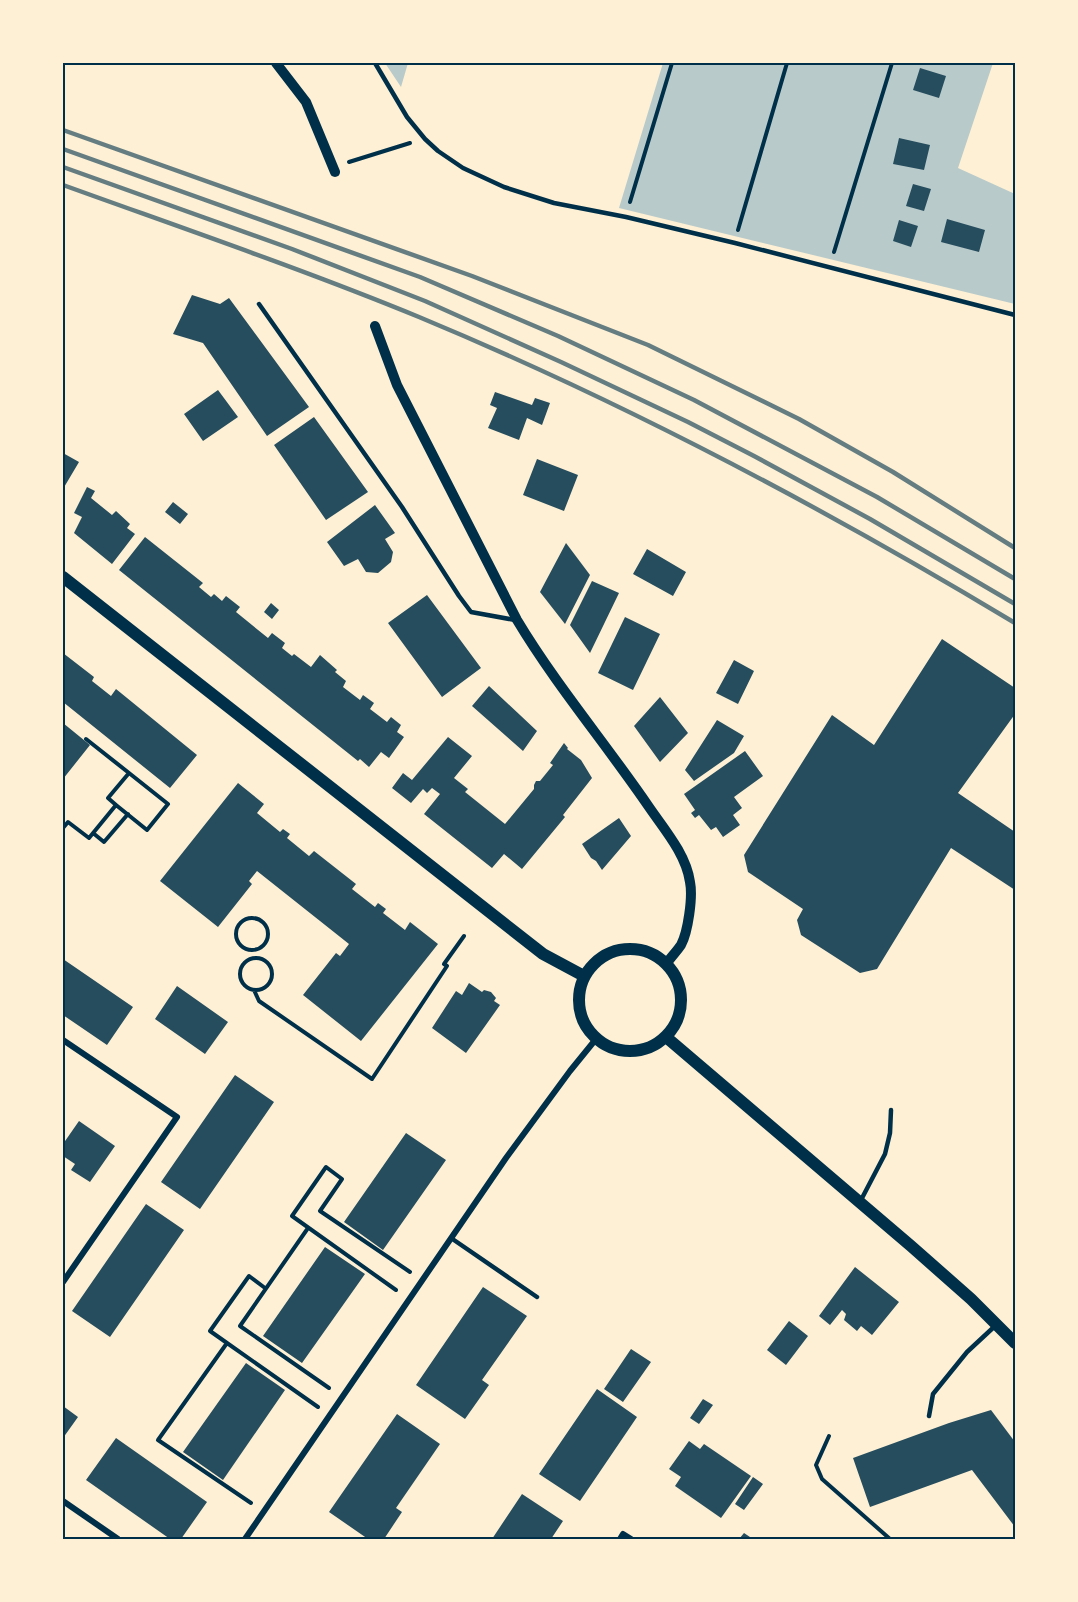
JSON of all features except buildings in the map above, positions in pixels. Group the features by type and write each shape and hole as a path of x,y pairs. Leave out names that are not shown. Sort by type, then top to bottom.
{"main road":[{"path":"63,577 543,954 584,976"},
{"path":"622,949 638,949 654,953 667,963 676,977 681,992 681,1008 676,1024 666,1036 653,1046 624,1051 609,1047 596,1039 585,1025 579,1010 579,993 584,976 593,963 606,954 622,949"},
{"path":"666,1036 958,1287 1015,1343"}],"street":[{"path":"276,63 306,102 320,132 334,172"},
{"path":"375,326 397,385 517,621 531,644 628,776 679,852 691,882 689,912 681,944 667,963"},
{"path":"245,1539 520,1139 596,1039"},
{"path":"63,1040 177,1116 63,1282"},
{"path":"63,1501 118,1539"},
{"path":"620,1539 623,1534 631,1539"}],"lane":[{"path":"375,63 407,117 425,139 463,168 504,187 554,203 626,217 735,243 1015,315"},
{"path":"259,304 402,507 471,612 517,621"},
{"path":"860,1202 885,1154 890,1134 891,1110"},
{"path":"451,1238 537,1298"},
{"path":"929,1416 933,1394 967,1352 997,1324"}],"path":[{"path":"626,217 672,63"},
{"path":"735,243 787,63"},
{"path":"830,267 892,63"},
{"path":"354,160 393,149"},
{"path":"86,739 129,773 168,804 147,830 108,798 129,773"},
{"path":"63,828 68,822 89,838 116,804"},
{"path":"93,833 104,842 128,814"},
{"path":"248,918 259,919 268,931 266,942 253,950 239,944 236,934 239,924 248,918"},
{"path":"255,990 259,1001 372,1079 447,966 444,964 464,936"},
{"path":"253,950 255,958"},
{"path":"255,958 266,961 272,975 268,985 255,990 245,986 240,972 245,962 255,958"},
{"path":"409,1299 292,1216 326,1167 342,1179 320,1211 422,1281"},
{"path":"308,1228 240,1326 342,1397"},
{"path":"265,1288 249,1276 210,1331 330,1415"},
{"path":"227,1343 158,1440 264,1512"},
{"path":"829,1436 816,1465 822,1479 890,1539"}],"shaded area":[{"path":"385,63 408,63 401,87"},
{"path":"663,63 993,63 958,168 1015,194 1015,304 619,208"}],"railway":[{"path":"63,130 472,276 648,345 799,419 893,472 1015,548"},
{"path":"63,149 420,277 558,336 694,400 877,497 1015,579"},
{"path":"63,167 292,249 425,301 561,362 754,456 870,519 1015,604"},
{"path":"63,185 375,299 573,385 797,498 1015,623"}]}
